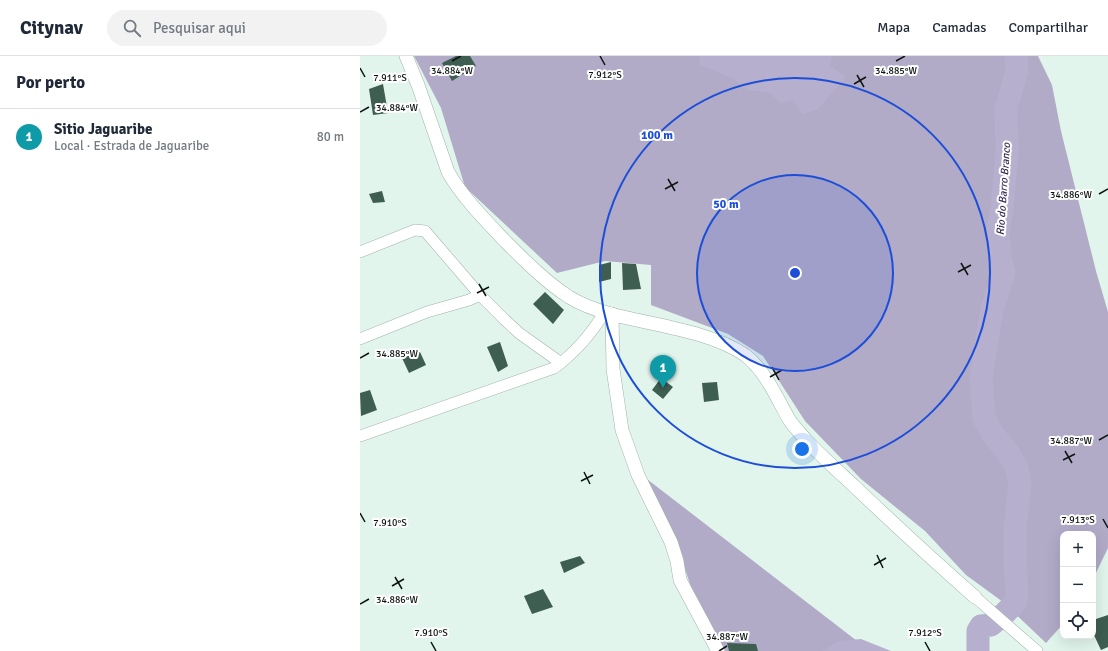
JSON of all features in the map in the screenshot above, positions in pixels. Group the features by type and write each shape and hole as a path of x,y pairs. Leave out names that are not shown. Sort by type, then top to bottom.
{"street":[{"path":"406,56 418,85 448,172 459,191 527,263 568,296 584,305 608,314 708,338 728,346 746,356 763,374 792,423 808,442 904,533 1037,651"},
{"path":"360,252 415,230 425,231 480,295 519,333 561,363"},
{"path":"360,339 427,312 469,300 480,295"},
{"path":"360,436 554,368 586,340 608,314"},
{"path":"608,314 613,369 622,430 638,475 671,542 677,561 680,580 718,651"}],"shaded area":[{"path":"414,56 1038,56 1052,85 1061,131 1096,271 1108,312 1108,548 1096,573 1096,531 1060,531 1060,627 1046,643 1003,602 966,575 925,531 861,479 805,421 763,356 728,334 651,305 651,265 605,261 557,273 465,187 441,108"},
{"path":"700,56 832,56 830,66 846,77 818,109 803,114 793,100 781,103 770,93 748,90 732,78 699,65"},
{"path":"643,476 870,651 721,651 692,590 675,539"},
{"path":"861,639 891,651 822,651 839,641"}],"building":[{"path":"456,56 470,56 476,66 452,81 442,63"},
{"path":"383,84 388,113 373,115 369,89"},
{"path":"382,191 385,202 373,203 369,194"},
{"path":"611,262 611,279 599,282 599,265"},
{"path":"622,263 636,264 641,289 623,290"},
{"path":"545,292 564,310 553,324 533,304"},
{"path":"500,342 508,366 498,372 487,347"},
{"path":"420,352 426,365 409,373 402,358"},
{"path":"661,378 673,387 663,399 652,390"},
{"path":"717,382 719,400 704,402 702,383"},
{"path":"370,390 377,410 361,416 360,393"},
{"path":"580,556 585,563 564,573 560,562"},
{"path":"543,589 553,607 532,614 524,596"},
{"path":"1108,615 1108,647 1101,650 1096,639 1096,619"},
{"path":"727,643 756,644 758,651 729,651"}],"waterway":[{"name":"Rio do Barro Branco","path":"978,651 978,631 981,626 991,625 1005,613 1015,603 1017,595 1015,530 1020,484 1017,469 1009,454 992,433 984,418 981,378 992,309 1004,273 1000,257 998,231 1002,209 1007,152 1006,108 1017,71 1016,56"}],"place":[{"name":"Sitio Jaguaribe","path":"663,388"}]}
